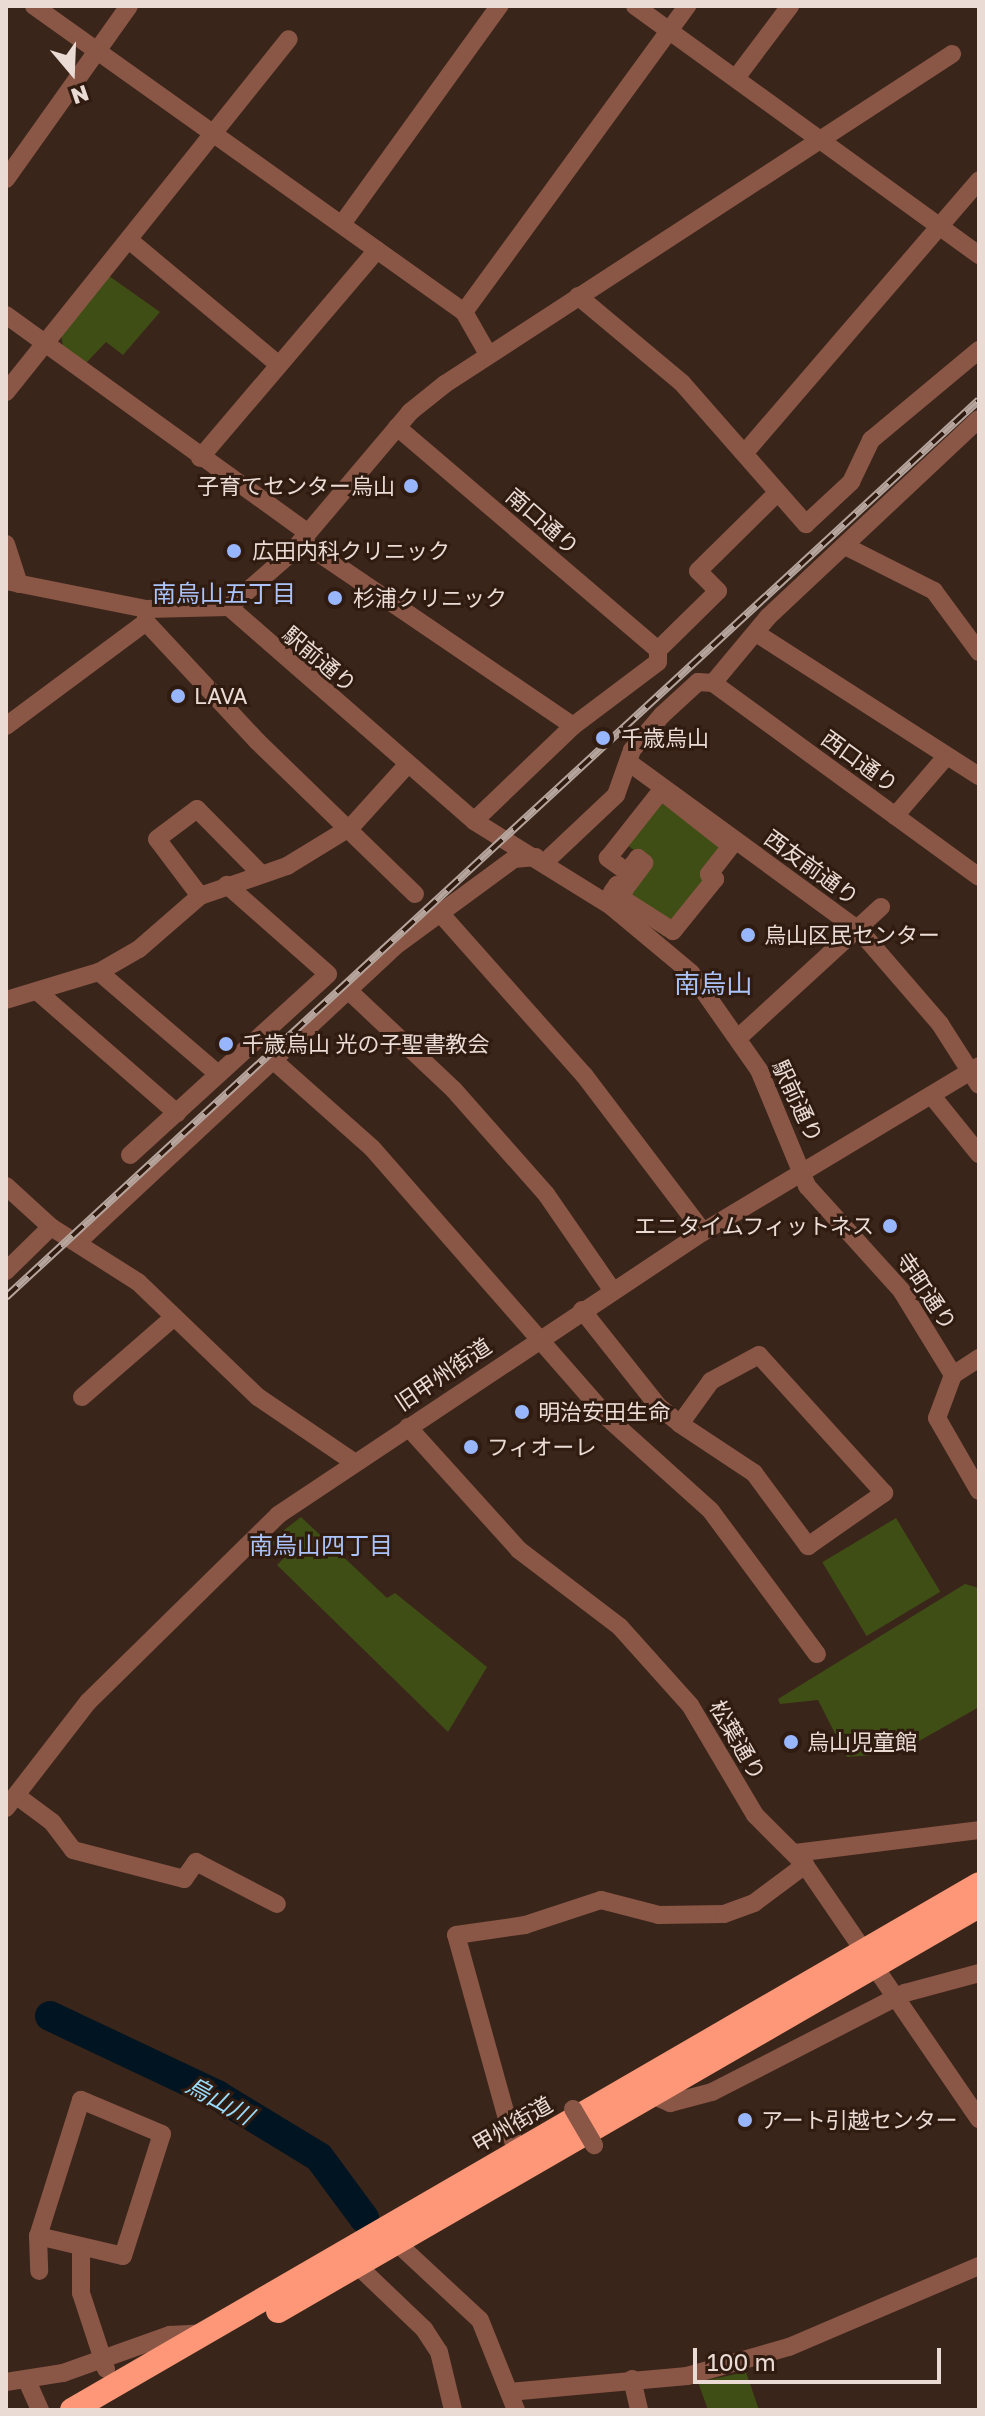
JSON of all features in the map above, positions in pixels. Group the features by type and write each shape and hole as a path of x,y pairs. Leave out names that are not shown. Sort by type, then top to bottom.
{"highway":[{"name":"甲州街道","path":"103,2410 652,2095 868,1961 979,1884"},
{"name":"甲州街道","path":"72,2410 516,2151 868,1961 979,1906"}],"street":[{"path":"34,6 464,312 488,354"},
{"path":"6,179 129,6"},
{"path":"342,224 499,6"},
{"path":"635,6 940,223 979,255"},
{"path":"464,312 687,6"},
{"path":"736,78 790,6"},
{"path":"6,392 216,134 289,39"},
{"path":"6,544 12,583 146,616 229,607 305,537 397,427 488,354 952,54"},
{"path":"748,449 821,372 940,223 979,180"},
{"path":"129,240 279,365"},
{"path":"200,458 377,250"},
{"path":"578,296 748,449 775,495 806,524 851,482 871,440 979,350"},
{"path":"6,315 305,537 573,726"},
{"path":"78,1242 349,991 440,913 514,859 540,860 616,795 631,764 632,750 662,715 698,682 713,683 756,633 979,419"},
{"name":"南口通り","path":"397,427 658,650"},
{"path":"474,821 573,726 658,662 658,650 718,591 698,571 775,495"},
{"path":"845,546 934,591 979,652"},
{"name":"駅前通り","path":"229,607 474,821 540,860 669,948 738,1038 803,1175"},
{"path":"6,726 146,616"},
{"path":"146,616 415,894"},
{"path":"756,633 944,759 979,776"},
{"name":"西口通り","path":"713,683 979,877"},
{"path":"895,816 944,759"},
{"name":"西友前通り","path":"631,764 859,930 976,1074"},
{"path":"6,1000 99,972 139,949 200,896 261,874 351,827 407,765"},
{"path":"661,791 731,846 709,874 715,879 673,931 612,892 617,885 624,890 644,863 638,858 627,872 608,858 661,791"},
{"path":"200,896 157,839 197,809 261,874"},
{"path":"130,1155 328,974 227,885"},
{"path":"738,1038 881,907"},
{"path":"440,913 584,1075 703,1232"},
{"path":"99,972 218,1074"},
{"path":"37,991 177,1113"},
{"path":"349,991 536,1182 613,1291"},
{"path":"274,1061 372,1148 609,1419 711,1511 817,1654"},
{"name":"旧甲州街道","path":"11,1802 88,1702 213,1572 278,1515 537,1339 703,1232 932,1096 976,1074"},
{"path":"932,1096 979,1154"},
{"name":"寺町通り","path":"803,1175 901,1290 953,1375"},
{"path":"6,1186 51,1227 138,1282 258,1397 355,1463"},
{"path":"6,1271 51,1227"},
{"path":"582,1310 609,1350 680,1424 754,1473 808,1546 884,1493 759,1355 711,1381 680,1424"},
{"path":"82,1397 173,1318"},
{"path":"979,1358 953,1375 937,1418 979,1491"},
{"name":"松葉通り","path":"408,1427 519,1550 620,1627 665,1676 755,1815 800,1859 892,1999 974,2102 979,2119"},
{"path":"11,1802 52,1822 73,1850 184,1879 196,1862 277,1904"},
{"path":"516,2151 456,1935 525,1925 601,1900 659,1915 724,1914 754,1903 800,1859 979,1830"},
{"path":"652,2095 670,2103 712,2092 892,1999 979,1973"},
{"path":"38,2236 123,2256 163,2138 81,2100 38,2236 39,2271"},
{"path":"573,2109 594,2145"},
{"path":"397,2243 480,2320 516,2410"},
{"path":"81,2248 81,2293 101,2361 116,2386"},
{"path":"357,2265 424,2329 439,2352 453,2410"},
{"path":"509,2392 687,2376 789,2347 979,2266"},
{"path":"6,2382 28,2383 101,2361 170,2335 208,2333"},
{"path":"632,2379 639,2410"},
{"path":"28,2383 40,2410"}],"green space":[{"path":"109,276 160,312 123,355 106,342 86,363 63,346 61,335"},
{"path":"662,795 728,847 664,937 625,896 643,857 623,842"},
{"path":"301,1517 387,1598 395,1593 487,1667 448,1732 277,1565 285,1557 270,1541"},
{"path":"896,1518 940,1592 867,1636 822,1562"},
{"path":"965,1584 979,1588 979,1707 898,1753 847,1757 818,1700 780,1704 778,1699"},
{"path":"746,2372 759,2410 708,2410 698,2382"}],"waterway":[{"name":"烏山川","path":"50,2016 217,2095 319,2157 364,2218"}],"railway":[{"path":"6,1297 979,400"}],"place":[{"name":"子育てセンター烏山","path":"411,486"},
{"name":"広田内科クリニック","path":"234,551"},
{"name":"杉浦クリニック","path":"335,598"},
{"name":"LAVA","path":"178,696"},
{"name":"千歳烏山","path":"603,738"},
{"name":"烏山区民センター","path":"748,935"},
{"name":"千歳烏山 光の子聖書教会","path":"226,1044"},
{"name":"エニタイムフィットネス","path":"890,1226"},
{"name":"明治安田生命","path":"522,1412"},
{"name":"フィオーレ","path":"471,1447"},
{"name":"烏山児童館","path":"791,1742"},
{"name":"アート引越センター","path":"745,2120"}],"district":[{"name":"南烏山五丁目","path":"224,593"},
{"name":"南烏山","path":"713,984"},
{"name":"南烏山四丁目","path":"321,1545"}]}
